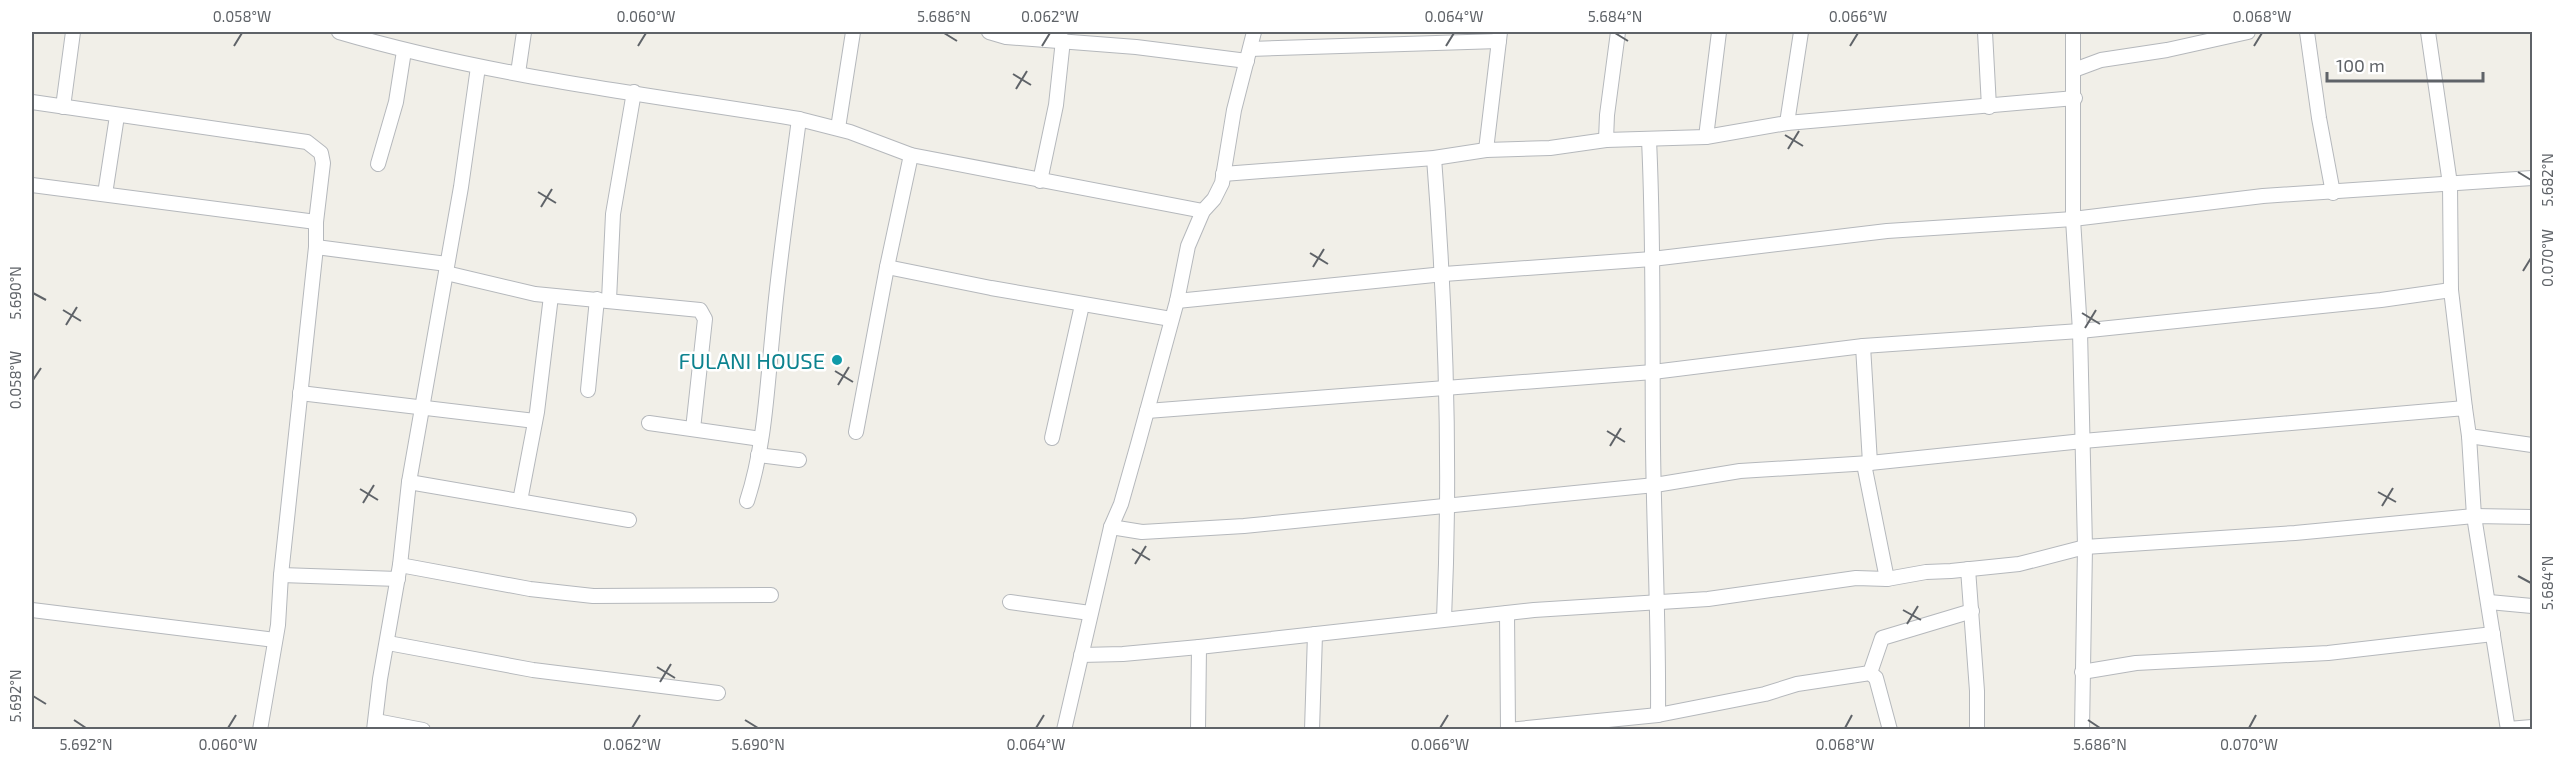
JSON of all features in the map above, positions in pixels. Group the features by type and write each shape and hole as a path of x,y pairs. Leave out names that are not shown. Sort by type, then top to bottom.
{"street":[{"path":"63,107 74,32"},
{"path":"339,32 404,51 478,67 799,119 838,128 911,155 1203,211"},
{"path":"518,73 524,32"},
{"path":"838,128 853,32"},
{"path":"989,32 1006,37 1248,55 1499,36 1486,150"},
{"path":"1064,729 1111,527 1126,488 1177,302 1188,246 1203,211 1219,190 1234,110 1254,32"},
{"path":"1606,140 1606,115 1618,32"},
{"path":"1706,137 1719,32"},
{"path":"1787,123 1801,32"},
{"path":"1985,32 1989,107"},
{"path":"2073,32 2075,98 2073,219 2080,332 2085,547 2082,729"},
{"path":"2074,70 2101,60 2167,50 2248,32"},
{"path":"2307,32 2319,118 2333,192"},
{"path":"2428,32 2450,184 2451,290 2469,436 2474,516 2508,729 2532,727"},
{"path":"1040,181 1056,105 1063,40"},
{"path":"378,164 396,102 404,51"},
{"path":"423,729 375,725 400,565 409,482 447,269 478,67"},
{"path":"588,390 634,92"},
{"path":"1223,174 1434,158 1486,150 1550,148 1606,140 1706,137 1787,123 2075,98"},
{"path":"32,102 308,142 321,153 323,163 315,222 316,247 275,640 260,729 266,729"},
{"path":"105,194 117,116"},
{"path":"747,501 761,439 781,247 799,119"},
{"path":"1649,140 1659,603 1658,715"},
{"path":"856,432 911,155"},
{"path":"1434,158 1444,274 1448,546 1444,619"},
{"path":"1177,302 1444,274 1652,259 1887,231 2073,219 2263,196 2532,178"},
{"path":"32,185 315,222"},
{"path":"316,247 447,269 551,296 700,310 704,313 693,429"},
{"path":"887,267 1082,305 1171,319"},
{"path":"1147,411 1653,372 1863,346 2080,332 2381,300 2451,290"},
{"path":"520,501 535,421 551,296"},
{"path":"1052,438 1082,305"},
{"path":"1863,346 1867,463 1887,579"},
{"path":"300,393 535,421"},
{"path":"1111,527 1142,532 1179,531 1655,485 1740,471 1867,463 2083,441 2465,408"},
{"path":"650,423 761,439"},
{"path":"2469,436 2532,445"},
{"path":"758,455 799,460"},
{"path":"409,482 628,520"},
{"path":"1081,655 1123,654 1199,647 1444,619 1708,599 1856,578 1887,579 1926,572 2019,564 2085,547 2295,533 2474,516 2532,517"},
{"path":"400,565 508,585 592,596 771,595"},
{"path":"1968,569 1977,729"},
{"path":"281,575 398,579"},
{"path":"1010,602 1090,613"},
{"path":"2489,603 2532,606"},
{"path":"32,610 275,640"},
{"path":"1870,673 1882,638 1972,611"},
{"path":"1507,614 1508,729 1658,715 1764,694 1797,684 1870,673 1876,678 1890,729"},
{"path":"1312,729 1315,634"},
{"path":"2082,672 2136,663 2328,653 2493,634"},
{"path":"388,643 533,670 718,693"},
{"path":"1198,729 1199,647"}],"place":[{"name":"FULANI HOUSE","path":"837,360"}]}
